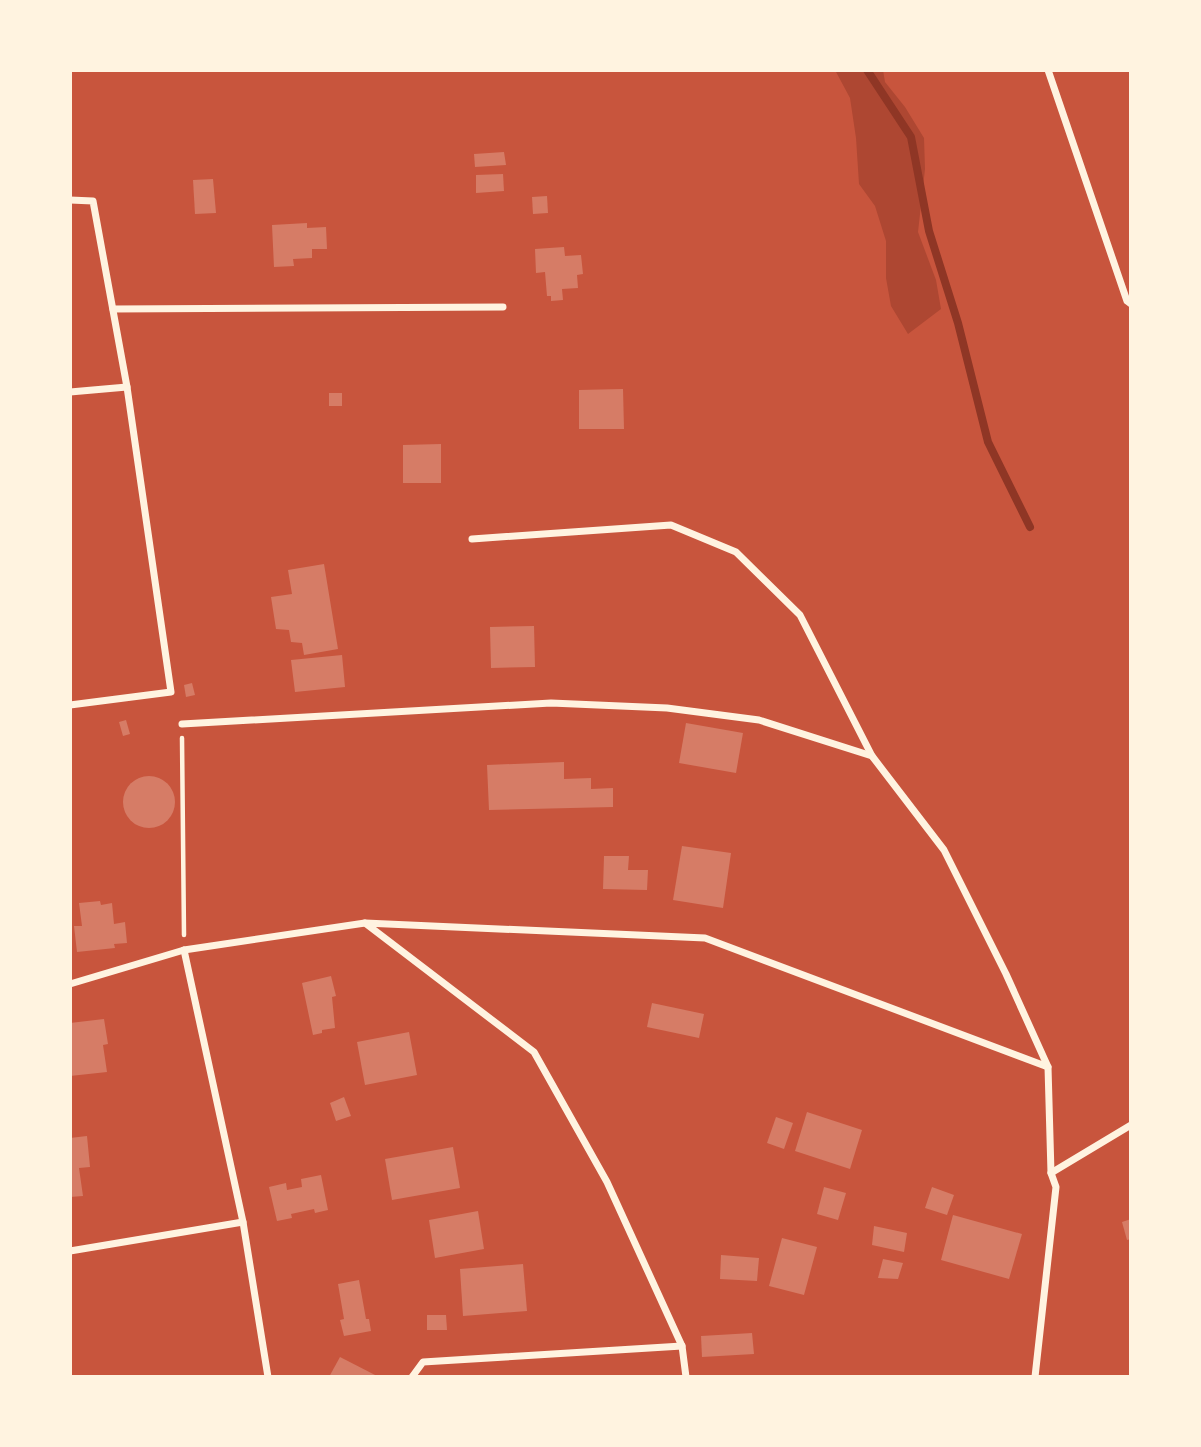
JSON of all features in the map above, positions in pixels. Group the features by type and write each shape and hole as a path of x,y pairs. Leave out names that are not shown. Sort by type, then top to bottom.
{"street":[{"path":"1048,70 1127,301 1131,304"},
{"path":"70,200 93,201 127,387 171,692 70,705"},
{"path":"113,309 503,307"},
{"path":"70,392 127,387"},
{"path":"472,539 671,524 736,552 800,615 872,756 944,850 1006,974 1048,1067 1051,1173 1056,1187 1035,1377"},
{"path":"182,724 551,703 667,708 759,720 872,756"},
{"path":"70,984 184,950 365,923 705,938 1048,1067"},
{"path":"365,923 534,1052 607,1182 682,1346 686,1377"},
{"path":"184,950 243,1222 268,1377"},
{"path":"1051,1173 1131,1125"},
{"path":"70,1251 243,1222"},
{"path":"412,1377 423,1362 682,1346"}],"path":[{"path":"182,724 184,950"}],"shaded area":[{"path":"835,70 883,70 885,82 905,107 924,138 925,169 918,232 936,280 941,309 908,334 891,306 886,278 886,241 875,206 859,184 850,98"}],"building":[{"path":"504,152 506,165 475,167 474,154"},
{"path":"503,174 504,191 476,193 476,175"},
{"path":"213,179 216,213 195,214 193,180"},
{"path":"547,196 548,213 533,214 532,197"},
{"path":"307,223 307,228 326,227 327,249 312,249 312,258 293,259 294,266 274,267 272,225"},
{"path":"564,247 565,256 581,255 583,274 577,275 578,288 562,289 563,300 551,301 551,296 547,296 545,272 536,273 535,249"},
{"path":"623,389 624,429 579,429 579,390"},
{"path":"329,393 342,393 342,406 329,406"},
{"path":"441,444 441,483 403,483 403,445"},
{"path":"324,564 338,649 304,655 302,643 291,642 289,630 276,629 271,597 292,594 288,570"},
{"path":"534,626 535,667 491,668 490,627"},
{"path":"342,655 345,687 295,692 291,660"},
{"path":"192,683 195,695 186,697 184,685"},
{"path":"126,720 130,734 123,736 119,722"},
{"path":"686,723 743,733 736,773 679,763"},
{"path":"564,762 564,779 591,778 591,789 613,788 613,807 489,810 487,765"},
{"path":"149,776 168,783 175,802 168,821 149,828 130,821 123,802 130,783"},
{"path":"682,846 731,853 723,908 673,900"},
{"path":"604,856 629,856 628,870 648,870 647,890 603,889"},
{"path":"100,901 101,905 112,903 114,924 125,922 127,943 114,944 115,948 77,952 74,926 82,926 79,903"},
{"path":"331,976 336,996 332,997 335,1028 313,1035 302,983"},
{"path":"652,1003 704,1014 699,1038 647,1027"},
{"path":"104,1019 108,1044 103,1045 107,1072 70,1076 70,1023"},
{"path":"409,1032 417,1075 365,1085 357,1042"},
{"path":"344,1097 351,1116 336,1121 330,1103"},
{"path":"807,1112 862,1130 850,1169 795,1151"},
{"path":"776,1117 793,1123 784,1149 767,1143"},
{"path":"87,1136 90,1167 79,1168 83,1196 70,1197 70,1138"},
{"path":"453,1147 460,1188 392,1200 385,1159"},
{"path":"321,1175 328,1210 315,1213 314,1209 291,1214 292,1218 277,1221 269,1187 286,1183 287,1190 302,1187 301,1179"},
{"path":"824,1187 846,1193 838,1220 817,1214"},
{"path":"932,1187 954,1195 947,1215 925,1208"},
{"path":"478,1211 484,1249 435,1258 429,1220"},
{"path":"953,1215 1022,1234 1009,1279 941,1260"},
{"path":"1131,1219 1131,1239 1127,1240 1122,1222"},
{"path":"874,1226 907,1233 904,1252 872,1245"},
{"path":"782,1238 817,1247 804,1295 769,1286"},
{"path":"721,1255 759,1258 757,1281 720,1279"},
{"path":"883,1259 903,1263 898,1279 878,1278"},
{"path":"523,1264 527,1311 463,1316 460,1269"},
{"path":"359,1280 366,1319 369,1319 371,1331 344,1336 340,1320 344,1319 338,1284"},
{"path":"427,1315 446,1315 447,1330 427,1330"},
{"path":"752,1333 754,1354 702,1357 701,1336"},
{"path":"340,1357 379,1377 329,1377"}],"waterway":[{"path":"867,70 911,137 929,231 958,323 988,442 1030,527"}]}
